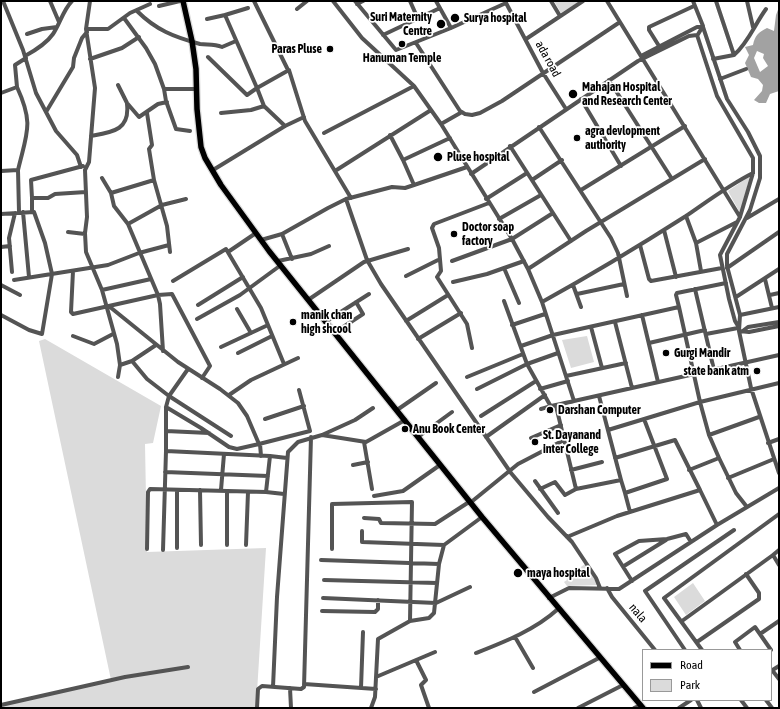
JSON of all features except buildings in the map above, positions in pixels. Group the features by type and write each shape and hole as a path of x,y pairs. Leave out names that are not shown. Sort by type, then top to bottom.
{"main road":[{"path":"182,1 192,41 201,147 212,170 261,240 325,322 482,517 599,658 642,707"}],"street":[{"path":"50,1 58,24"},
{"path":"29,277 19,212 18,170 29,124 26,106 17,87 15,65 41,47 52,35 72,1"},
{"path":"90,1 86,31 95,88 88,165 85,170 87,217 85,234 86,252 108,308 120,364 118,376"},
{"path":"159,6 182,1"},
{"path":"254,1 286,71 301,119 351,198"},
{"path":"297,9 307,1"},
{"path":"333,1 362,38 414,86 450,138 486,199 512,239 528,269 542,302 574,401"},
{"path":"364,1 356,3 396,50 451,28 505,2"},
{"path":"410,1 418,19"},
{"path":"436,1 451,28"},
{"path":"551,1 560,16"},
{"path":"526,39 583,1"},
{"path":"607,1 740,217 746,219 779,199"},
{"path":"716,1 734,55"},
{"path":"747,1 753,27"},
{"path":"2,2 26,57 34,88 56,131 76,155 81,167"},
{"name":"ada road","path":"505,2 543,73 566,109"},
{"path":"659,46 649,30 649,26 694,3 727,99 748,132 760,156 760,178 746,219 727,254 725,268 726,283 738,328 744,362 759,417 779,473"},
{"path":"86,31 108,29 137,10 150,4"},
{"path":"207,19 248,8"},
{"path":"383,35 440,8"},
{"path":"713,59 734,55 743,46 753,27 766,9"},
{"path":"137,10 148,21 165,33 203,44 215,44 222,47 236,41"},
{"path":"225,15 264,106 285,126"},
{"path":"124,18 139,37 155,64 176,130 190,131"},
{"path":"416,43 462,112 472,115 480,113 620,22"},
{"path":"26,34 58,24"},
{"path":"471,174 659,46 697,27 703,28"},
{"path":"697,36 703,28"},
{"path":"46,112 73,67 74,58 86,31"},
{"path":"642,57 690,36 697,36"},
{"path":"697,36 717,96 752,154 754,165 740,217 721,252 740,315 741,321 738,328"},
{"path":"90,59 122,48 139,37"},
{"path":"208,57 247,94 286,71"},
{"path":"720,79 746,69"},
{"path":"609,80 672,179"},
{"path":"118,84 127,103 138,117 148,113 158,104 167,102"},
{"path":"324,133 414,86"},
{"path":"1,93 17,87"},
{"path":"164,89 197,89"},
{"path":"581,99 621,166"},
{"path":"91,136 109,133 122,127 128,117 127,103"},
{"path":"221,113 251,110 264,106"},
{"path":"335,171 431,110"},
{"path":"441,124 462,112"},
{"path":"148,113 152,145 149,149 154,180 162,205 170,252"},
{"path":"212,170 285,126 301,119"},
{"path":"581,190 685,126"},
{"path":"539,127 562,160 611,238 618,258 627,296"},
{"path":"390,135 414,185"},
{"path":"403,160 450,138"},
{"path":"510,146 571,241"},
{"path":"528,269 705,159"},
{"path":"532,180 562,160"},
{"path":"1,315 29,330 42,334 52,274 46,243 34,213 32,212 31,180 88,165"},
{"path":"261,240 282,234 346,199 392,187 405,188 467,167"},
{"path":"1,171 18,170"},
{"path":"486,199 527,173"},
{"path":"542,302 640,245 686,216 723,190 753,173"},
{"path":"102,178 111,193 114,206 128,224 158,295 163,351"},
{"path":"111,193 154,180"},
{"path":"32,198 48,198 55,194 86,192"},
{"path":"499,219 541,195"},
{"path":"128,224 162,205 186,199"},
{"name":"nala","path":"346,199 381,284 418,339 510,471 567,537 596,578 654,649"},
{"path":"472,348 467,324 437,277 441,271 438,260 439,248 433,226 489,203"},
{"path":"12,272 9,235 19,212"},
{"path":"1,214 32,212"},
{"path":"452,262 512,239 553,213"},
{"path":"686,216 696,243 701,271"},
{"path":"696,243 738,222"},
{"path":"664,230 676,276"},
{"path":"68,232 85,234"},
{"path":"640,245 650,280 725,268 779,232"},
{"path":"228,252 256,233"},
{"path":"282,234 292,259"},
{"path":"14,280 108,265 139,253 169,245"},
{"path":"1,247 10,246"},
{"path":"197,319 250,288 279,263 311,254 329,246"},
{"path":"308,300 370,259 408,249"},
{"path":"173,281 224,250 228,252 250,288 268,325 284,364"},
{"path":"406,276 438,260"},
{"path":"453,282 487,274 524,261"},
{"path":"504,268 519,303"},
{"path":"736,298 779,269"},
{"path":"73,271 71,313 108,308 158,295 172,294 210,366 202,378"},
{"path":"198,305 243,277"},
{"path":"102,290 151,279"},
{"path":"765,279 772,308"},
{"path":"726,283 676,293 693,374 709,435 728,478 747,507"},
{"path":"577,294 624,284"},
{"path":"1,285 20,295"},
{"path":"573,285 581,307"},
{"path":"695,289 714,370"},
{"path":"770,295 779,293"},
{"path":"325,322 369,294"},
{"path":"406,321 448,295"},
{"path":"504,301 527,364 550,405"},
{"path":"334,333 364,314 356,302"},
{"path":"521,346 553,335 679,307"},
{"path":"740,315 779,307"},
{"path":"108,308 163,351 229,395 238,403 247,416 259,444 261,456"},
{"path":"237,309 251,333"},
{"path":"418,339 461,313"},
{"path":"512,325 545,314"},
{"path":"642,315 658,382"},
{"path":"615,322 632,388"},
{"path":"744,330 779,322"},
{"path":"221,347 268,325"},
{"path":"649,343 705,332 738,328 748,332 779,326"},
{"path":"592,327 602,368"},
{"path":"73,336 94,344 113,334"},
{"path":"238,353 272,336"},
{"path":"120,364 132,361 156,345"},
{"path":"477,389 527,364 558,352"},
{"path":"467,377 523,354"},
{"path":"541,409 550,405 556,406 779,355"},
{"path":"229,395 251,380 298,358"},
{"path":"132,361 147,380 231,436"},
{"path":"566,376 626,363"},
{"path":"163,550 166,407 169,396 188,369"},
{"path":"481,416 536,381"},
{"path":"540,388 568,381"},
{"path":"397,410 436,383"},
{"path":"608,430 700,402 751,388 779,383"},
{"path":"166,407 233,449 310,431 299,390"},
{"path":"486,437 545,395"},
{"path":"599,396 630,512"},
{"path":"265,419 304,406"},
{"path":"556,406 576,489"},
{"path":"322,436 355,420 373,408"},
{"path":"418,437 452,412"},
{"path":"709,435 759,417"},
{"path":"625,493 667,479 644,419"},
{"path":"273,687 284,494 288,452 298,442 311,437 322,436 364,442 405,420"},
{"path":"531,438 561,425"},
{"path":"166,432 209,433"},
{"path":"256,708 260,688 273,687 301,689 304,684 311,437"},
{"path":"768,443 779,439"},
{"path":"364,518 379,519 381,523 412,524 438,522 470,502 526,459 564,440"},
{"path":"615,458 675,440 717,525"},
{"path":"364,442 372,489"},
{"path":"166,451 287,458"},
{"path":"221,490 224,454"},
{"path":"266,492 270,456"},
{"path":"689,470 719,458"},
{"path":"728,478 774,459"},
{"path":"353,465 368,462"},
{"path":"571,470 602,462"},
{"path":"374,496 401,492 440,465"},
{"path":"165,472 268,476"},
{"path":"540,489 554,482 557,483 565,495 576,489 621,480"},
{"path":"535,481 558,513"},
{"path":"549,598 569,588 618,589 717,525 779,488"},
{"path":"147,549 148,490 221,490 284,494"},
{"path":"177,490 177,548"},
{"path":"200,490 201,545"},
{"path":"567,537 630,512 700,490"},
{"path":"227,491 227,545"},
{"path":"246,545 248,492"},
{"path":"332,549 332,504 411,501 412,544 410,621"},
{"path":"701,649 664,598 779,514"},
{"path":"362,531 362,542 444,545 482,517"},
{"path":"684,649 646,591 734,530"},
{"path":"632,580 615,554 639,541 667,539 686,534 691,542"},
{"path":"624,566 667,539"},
{"path":"371,708 376,689 378,639 410,621 432,616 436,603 439,564 444,545"},
{"path":"682,621 779,550"},
{"path":"773,555 779,565"},
{"path":"321,560 439,564"},
{"path":"697,642 760,597 760,593 746,574"},
{"path":"324,580 437,583"},
{"path":"324,598 436,603 470,586"},
{"path":"322,611 375,612 378,609 378,600"},
{"path":"476,653 515,637 544,620 558,609"},
{"path":"760,634 779,621"},
{"path":"739,649 735,642 755,627 770,649"},
{"path":"361,688 363,632"},
{"path":"515,637 533,668"},
{"path":"376,677 435,652"},
{"path":"534,692 599,658"},
{"path":"416,660 426,680 421,685 429,708"},
{"path":"779,666 772,670 779,679"},
{"path":"1,704 125,678 188,667"},
{"path":"304,684 376,689"},
{"path":"578,708 623,685"},
{"path":"290,688 291,708"},
{"path":"679,708 690,701"},
{"path":"634,708 642,707"}],"green space":[{"path":"554,1 580,1 561,13"},
{"path":"750,176 740,213 728,191"},
{"path":"587,336 594,362 571,368 562,340"},
{"path":"45,339 161,406 153,443 145,444 147,552 266,548 256,708 1,708 1,706 111,680 39,341"},
{"path":"585,564 598,585 567,586 564,582 567,580 566,578"},
{"path":"693,583 705,601 686,615 674,597"}],"shaded area":[{"path":"779,7 779,91 770,94 766,103 759,103 754,100 762,91 763,85 758,79 751,77 745,63 749,55 745,47 753,45 756,36 764,29 767,28 774,31 776,15","holes":["757,51 764,54 763,58 768,66 760,72 754,58"]}],"place":[{"name":"Surya hospital","path":"455,18"},
{"name":"Suri Maternity Centre","path":"441,24"},
{"name":"Hanuman Temple","path":"402,44"},
{"name":"Paras Pluse","path":"330,49"},
{"name":"Mahajan Hospital and Research Center","path":"573,94"},
{"name":"agra devlopment authority","path":"577,138"},
{"name":"Pluse hospital","path":"438,157"},
{"name":"Doctor soap factory","path":"454,234"},
{"name":"manik chan high shcool","path":"293,322"},
{"name":"Gurgi Mandir","path":"666,353"},
{"name":"state bank atm","path":"757,371"},
{"name":"Darshan Computer","path":"550,410"},
{"name":"Anu Book Center","path":"405,429"},
{"name":"St. Dayanand inter College","path":"535,442"},
{"name":"maya hospital","path":"518,573"}]}
